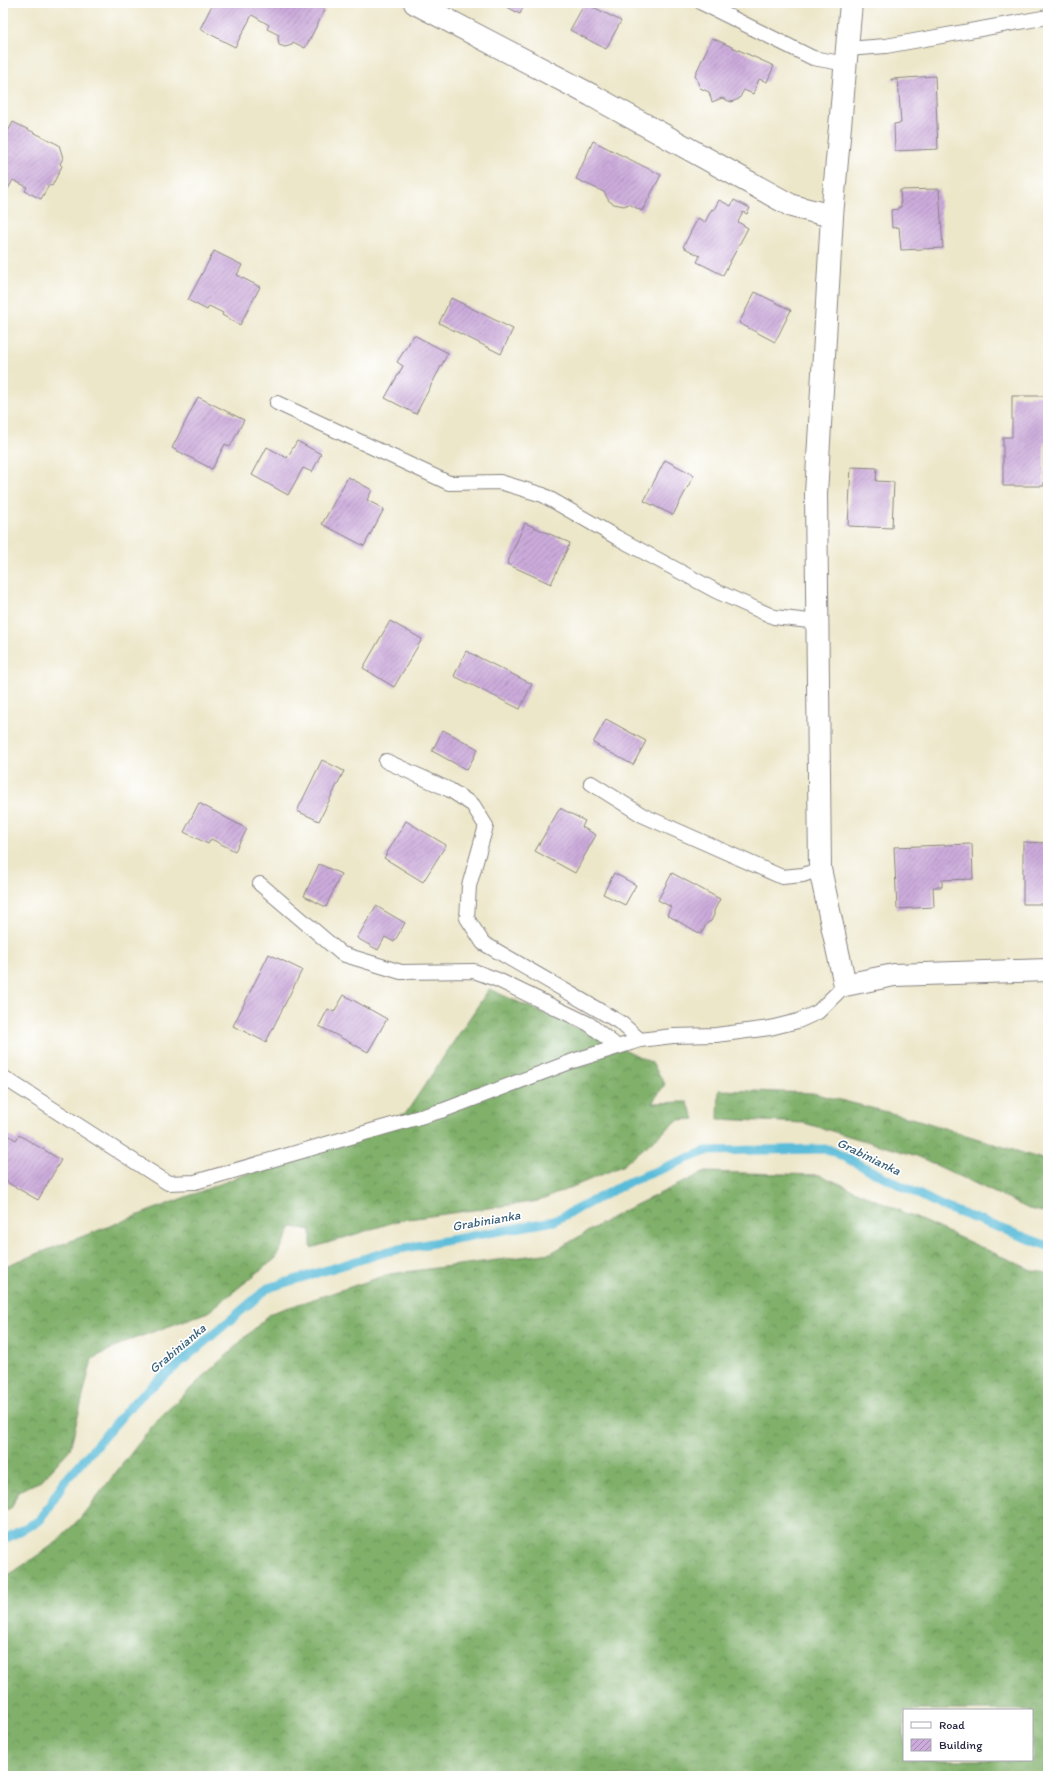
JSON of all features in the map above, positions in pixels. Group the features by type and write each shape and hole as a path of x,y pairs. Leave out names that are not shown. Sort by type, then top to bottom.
{"street":[{"path":"415,3 591,95 792,206 832,216"},
{"path":"851,3 832,216 816,494 820,869 845,985 894,975 1048,970"}],"lane":[{"path":"702,3 813,58 846,57 886,46 1048,17"},
{"path":"277,403 449,483 500,482 544,495 616,537 716,591 774,617 818,622"},
{"path":"386,761 450,790 473,805 486,826 469,886 467,918 483,943 621,1023 640,1040"},
{"path":"591,783 642,815 782,877 803,875 820,869"},
{"path":"260,884 342,954 401,972 474,971 498,980 589,1024 618,1047"},
{"path":"3,1077 168,1183 195,1182 444,1110 573,1061 640,1040 673,1036 716,1035 770,1028 798,1021 818,1012 845,985"}],"green space":[{"path":"489,989 652,1063 665,1084 652,1103 687,1102 695,1119 678,1120 622,1166 539,1201 401,1220 311,1248 311,1230 292,1227 276,1258 208,1312 125,1342 92,1359 70,1449 41,1481 18,1491 12,1507 3,1512 3,1265 5,1266 406,1113"},
{"path":"719,1090 813,1093 922,1121 1048,1161 1048,1213 1029,1209 917,1156 804,1123 718,1119"},
{"path":"705,1172 820,1175 1034,1271 1048,1273 1048,1776 3,1776 3,1579 57,1542 81,1517 157,1420 271,1313 390,1274 551,1253 625,1210"}],"building":[{"path":"213,3 314,3 313,4 325,10 305,48 293,42 292,45 285,47 279,45 279,35 267,29 269,25 252,15 235,47 200,29"},
{"path":"500,3 525,3 520,14"},
{"path":"585,3 621,21 606,49 570,30"},
{"path":"712,38 774,66 767,82 759,79 753,94 744,90 739,99 731,102 722,98 712,102 709,92 700,88 695,75"},
{"path":"935,76 938,149 895,151 894,124 901,123 898,80 891,79"},
{"path":"13,122 59,145 63,158 60,164 62,166 52,186 49,185 41,199 25,191 27,187 13,180 3,198 3,141"},
{"path":"593,141 661,175 642,211 629,204 624,206 614,204 609,201 604,192 576,179"},
{"path":"939,189 943,248 901,250 899,227 892,228 891,210 901,207 900,190"},
{"path":"719,200 731,206 734,200 750,208 747,214 743,212 738,222 748,228 723,275 697,262 700,256 683,247 698,218 705,222"},
{"path":"214,251 242,265 237,275 260,287 240,325 222,315 223,313 209,306 207,310 188,300"},
{"path":"755,292 791,310 775,342 739,323"},
{"path":"451,298 513,329 501,354 439,323"},
{"path":"414,335 448,353 416,414 385,398 403,366 397,362"},
{"path":"1012,396 1048,396 1048,442 1044,442 1044,486 1003,486 1003,437 1012,437"},
{"path":"198,397 244,420 230,447 225,444 212,469 172,448"},
{"path":"297,441 321,454 312,472 303,468 288,495 252,475 267,447 287,458"},
{"path":"665,460 694,475 673,515 644,501"},
{"path":"851,467 877,468 876,481 894,482 892,528 848,526"},
{"path":"348,477 372,490 367,500 384,509 364,546 322,524"},
{"path":"525,523 570,543 551,584 507,564"},
{"path":"390,621 422,639 394,687 363,668"},
{"path":"466,651 532,684 520,709 454,676"},
{"path":"606,719 646,741 633,765 593,743"},
{"path":"443,730 478,749 467,770 432,751"},
{"path":"322,760 344,771 319,821 297,811"},
{"path":"199,803 247,829 235,851 211,839 208,844 184,832"},
{"path":"560,808 585,821 582,827 596,835 575,873 535,851"},
{"path":"406,821 446,845 423,882 384,858"},
{"path":"1023,842 1048,843 1048,904 1023,904"},
{"path":"972,844 973,879 942,880 942,887 933,887 934,907 897,909 894,847"},
{"path":"319,864 341,874 326,907 304,896"},
{"path":"614,873 636,885 625,905 603,894"},
{"path":"672,873 720,899 711,921 707,923 701,934 667,915 671,907 658,900"},
{"path":"376,906 405,923 394,942 385,937 378,950 357,938"},
{"path":"269,954 302,970 266,1042 233,1026"},
{"path":"344,995 387,1019 368,1052 319,1026 328,1009 334,1012"},
{"path":"8,1135 16,1140 19,1135 61,1160 38,1200 3,1180 3,1145"}],"waterway":[{"name":"Grabinianka","path":"3,1540 40,1520 64,1482 137,1399 268,1288 389,1251 554,1221 629,1182 706,1151 828,1149 944,1207 1048,1246"}]}
